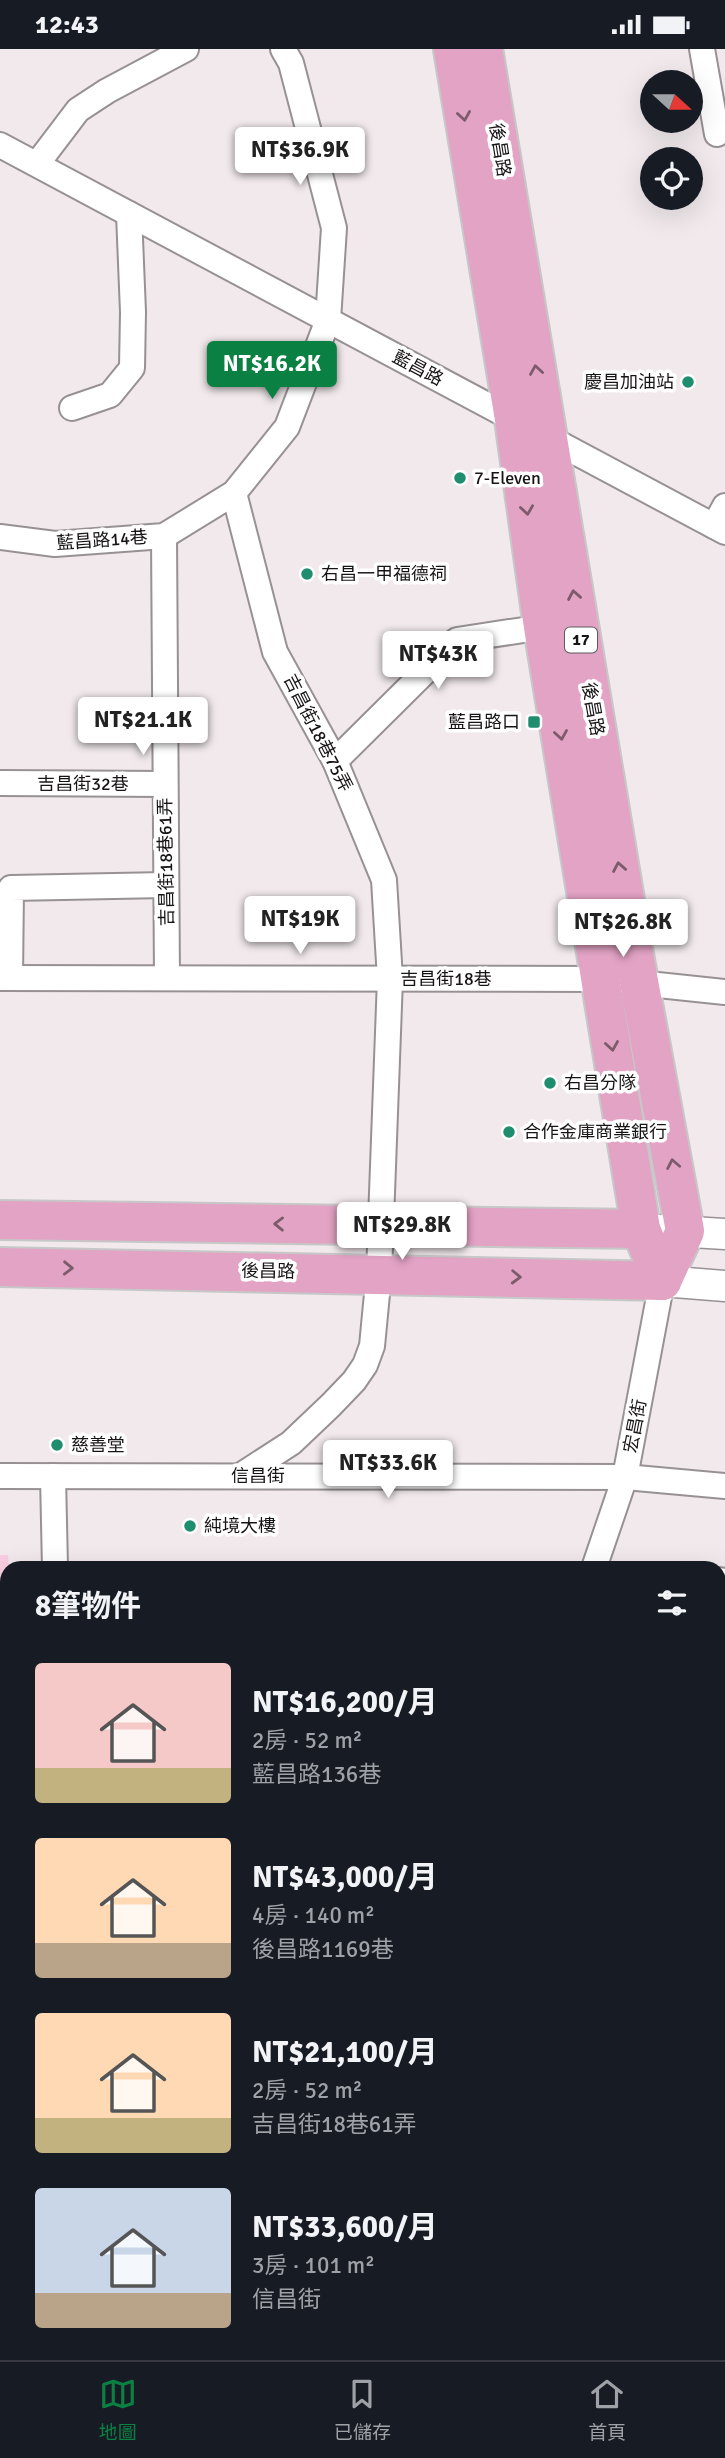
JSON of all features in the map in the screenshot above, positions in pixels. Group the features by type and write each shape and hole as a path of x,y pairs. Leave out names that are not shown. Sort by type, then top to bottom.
{"main road":[{"name":"後昌路","path":"0,1266 662,1281 641,1229 453,49"},
{"name":"後昌路","path":"483,49 639,983 685,1231"},
{"path":"0,1220 641,1229"},
{"path":"662,1281 685,1231"}],"street":[{"path":"37,164 78,110 107,91 186,49"},
{"name":"藍昌路14巷","path":"0,537 55,544 164,535 233,493 287,427 328,320 334,228 291,63 283,49"},
{"path":"702,49 717,134"},
{"name":"藍昌路","path":"3,151 37,164 547,437 721,521"},
{"path":"72,408 110,395 132,368 129,214"},
{"name":"吉昌街18巷75弄","path":"233,493 275,652 335,761 384,880 389,977 379,1273 372,1346 354,1381 331,1405 291,1443 240,1476"},
{"name":"吉昌街18巷61弄","path":"164,535 167,978"},
{"path":"335,761 457,640 543,627"},
{"name":"吉昌街32巷","path":"0,783 166,784"},
{"path":"5,978 11,888 166,885"},
{"name":"吉昌街18巷","path":"5,978 601,979 725,992"},
{"path":"641,1229 725,1234"},
{"path":"662,1281 725,1286"},
{"name":"宏昌街","path":"596,1561 625,1477 662,1281"},
{"name":"信昌街","path":"0,1476 625,1477 725,1486"},
{"path":"53,1476 55,1561"}],"shaded area":[{"path":"0,1555 8,1555 8,1561 0,1561"}],"place":[{"name":"慶昌加油站","path":"688,382"},
{"name":"7-Eleven","path":"460,478"},
{"name":"右昌一甲福德祠","path":"307,574"},
{"name":"藍昌路口","path":"534,722"},
{"name":"右昌分隊","path":"550,1083"},
{"name":"合作金庫商業銀行","path":"509,1132"},
{"name":"慈善堂","path":"57,1445"},
{"name":"純境大樓","path":"190,1526"}]}
